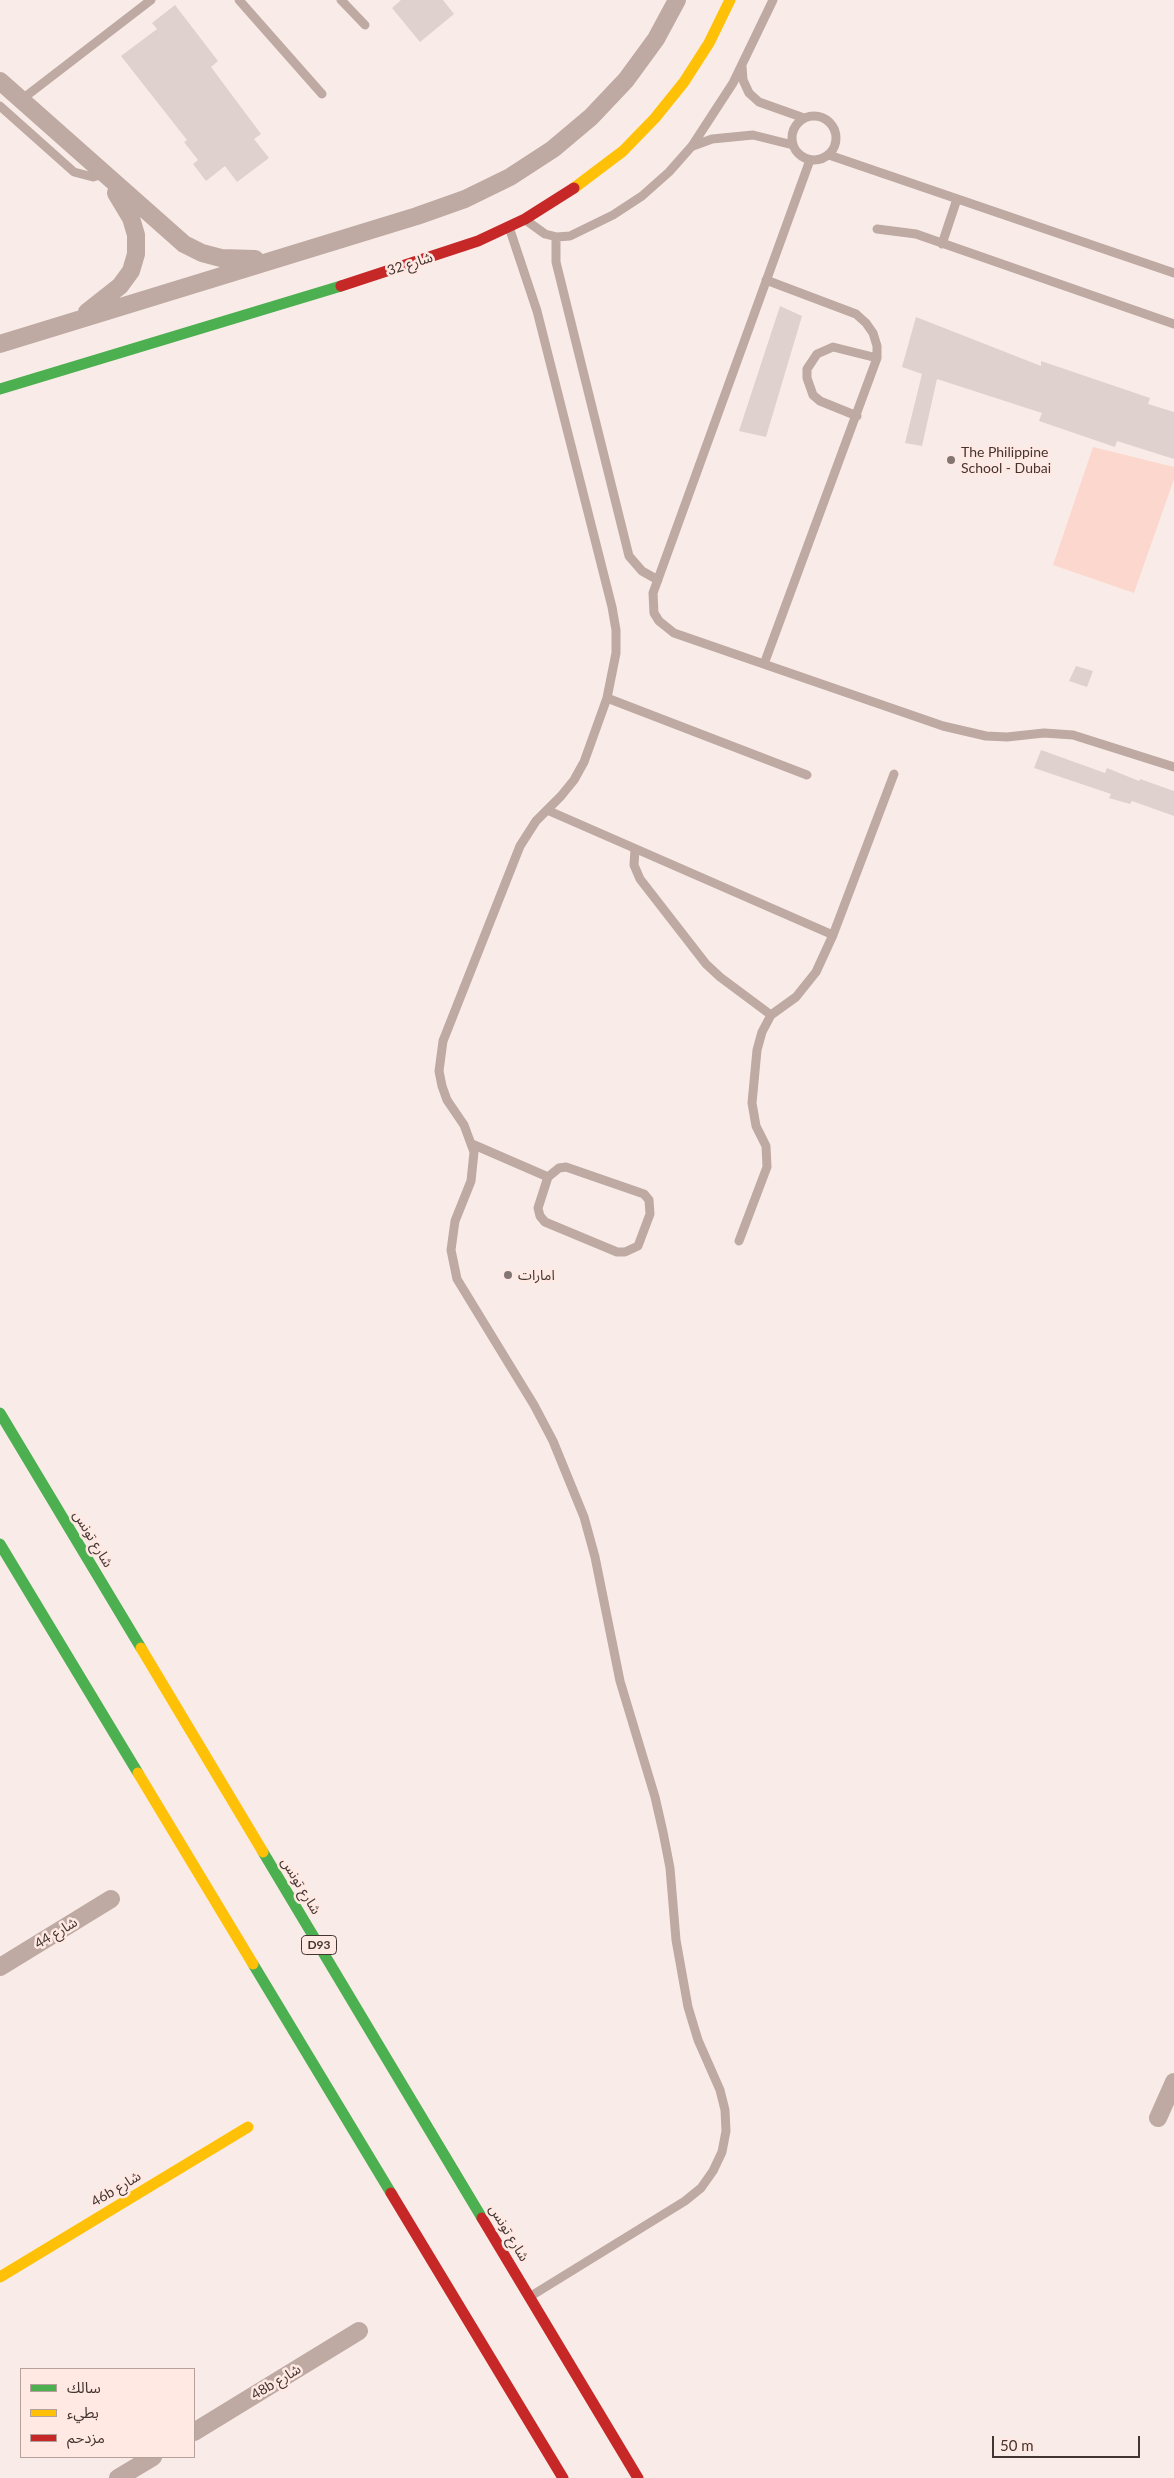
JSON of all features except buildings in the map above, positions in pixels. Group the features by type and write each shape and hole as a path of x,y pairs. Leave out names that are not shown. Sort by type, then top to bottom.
{"main road":[{"name":"شارع 32","path":"0,389 413,264 478,241 509,227 588,180 623,151 655,118 684,82 708,43 730,0"},
{"name":"شارع تونس","path":"0,1412 638,2478"},
{"path":"0,1544 563,2478"},
{"name":"46b شارع","path":"0,2277 248,2127"}],"street":[{"path":"0,344 417,216 465,199 510,177 552,149 591,117 614,92 656,39 677,0"},
{"path":"0,81 168,232 184,244 202,253 221,258 240,260 283,257"},
{"path":"76,320 120,286 131,271 136,254 136,235 131,218 103,174"},
{"name":"شارع 44","path":"0,1967 111,1899"},
{"path":"1158,2118 1174,2082"},
{"name":"48b شارع","path":"195,2431 359,2331"},
{"path":"118,2478 151,2458"}],"lane":[{"path":"239,0 322,94"},
{"path":"341,0 365,25"},
{"path":"525,218 545,234 556,237 576,234 642,196 669,172 692,146 742,66 773,0"},
{"path":"21,100 149,1"},
{"path":"742,66 743,80 749,92 759,102 771,108 804,118 820,116 833,125 837,141 829,155 823,159 810,160 796,152 793,145 794,130 804,118"},
{"path":"0,106 74,172 93,177 103,174"},
{"path":"692,146 712,139 753,135 793,145"},
{"path":"829,155 1174,273"},
{"path":"810,160 653,593 654,613 666,628 764,664 964,732 1008,737 1044,733 1073,735 1174,767"},
{"path":"942,244 957,199"},
{"path":"509,227 537,311 612,607 616,630 616,653 607,698 584,762 562,796 536,821 520,846 443,1041 439,1063 442,1086 447,1100 464,1125 472,1144 474,1166 452,1235 452,1264 464,1292 534,1405 553,1441 584,1518 595,1557 620,1681 653,1788 663,1832 670,1868 676,1940 688,2007 698,2040 720,2090 725,2110 726,2131 722,2152 713,2171 701,2188 685,2201 530,2296"},
{"path":"878,229 903,231 1174,324"},
{"path":"556,237 556,262 629,556 642,571 658,580"},
{"path":"764,664 877,358 877,346 873,333 866,322 856,314 766,280"},
{"path":"857,416 820,401 813,395 806,378 807,369 817,354 833,346 877,358"},
{"path":"607,698 807,775"},
{"path":"739,1241 767,1168 766,1146 756,1126 752,1103 759,1040 765,1023 771,1015 796,997 810,981 833,935 894,774"},
{"path":"547,810 833,935"},
{"path":"635,849 634,864 640,879 706,964 720,977 771,1015"},
{"path":"472,1144 548,1177"},
{"path":"559,1168 573,1168 644,1194 651,1207 638,1246 625,1252 618,1252 545,1222 540,1216 538,1208 548,1177 559,1168"}],"shaded area":[{"path":"1093,447 1174,467 1174,479 1134,593 1053,565"}],"traffic: fast":[{"path":"0,389 341,286"},
{"path":"0,1413 141,1648"},
{"path":"0,1544 138,1773"},
{"path":"263,1852 482,2218"},
{"path":"253,1964 391,2193"}],"traffic: slow":[{"path":"574,188 623,151 655,118 684,82 709,43 730,0"},
{"path":"141,1648 263,1852"},
{"path":"138,1773 253,1964"},
{"path":"0,2277 248,2127"}],"traffic: jam":[{"path":"341,286 478,241 525,219 574,188"},
{"path":"391,2193 563,2478"},
{"path":"482,2218 638,2478"}],"place":[{"name":"The Philippine School - Dubai","path":"951,460"},
{"name":"امارات","path":"508,1275"}]}
